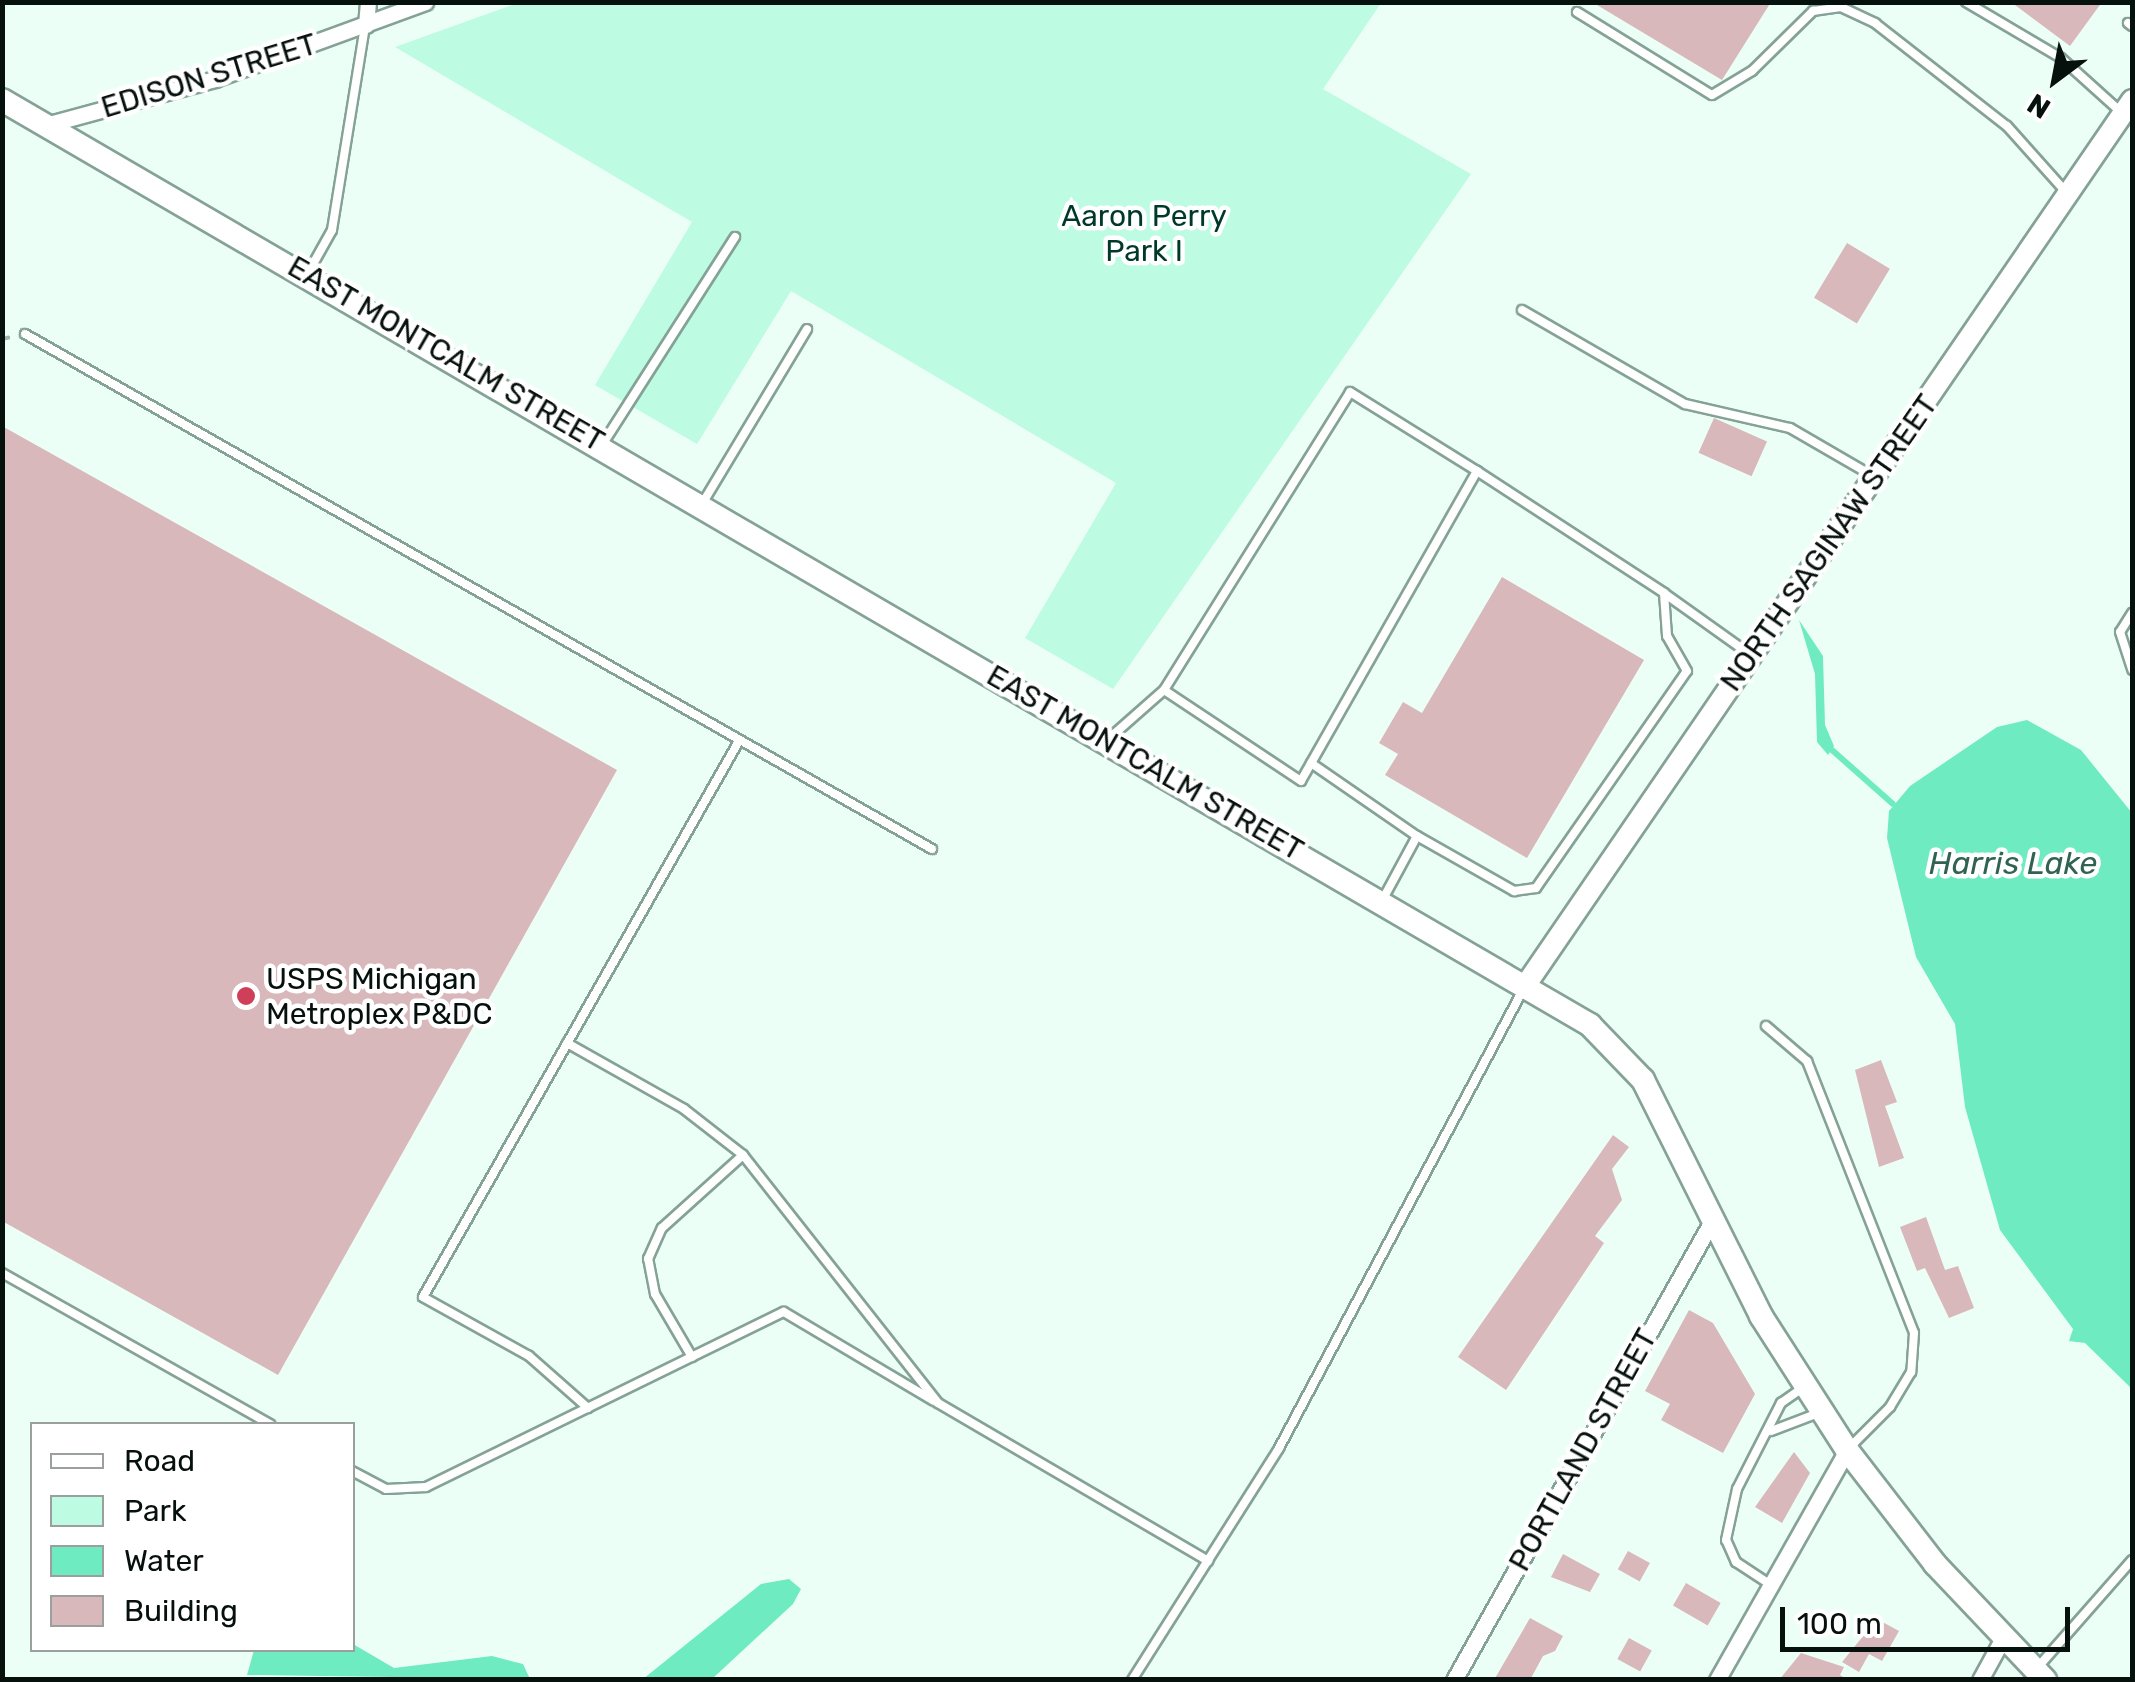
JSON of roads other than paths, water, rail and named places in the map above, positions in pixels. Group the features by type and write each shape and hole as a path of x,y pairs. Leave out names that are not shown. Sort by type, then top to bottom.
{"main road":[{"name":"EAST MONTCALM STREET","path":"2,100 602,445 1590,1026 1636,1069 1712,1221 1804,1386 1847,1450 2004,1638 2040,1675"}],"street":[{"path":"366,24 368,2"},
{"name":"EDISON STREET","path":"49,124 215,79 424,2"},
{"name":"NORTH SAGINAW STREET","path":"1526,986 2130,111"},
{"name":"PORTLAND STREET","path":"1454,1680 1712,1221"},
{"path":"1718,1680 1847,1450"},
{"path":"1980,1680 2004,1638"}],"lane":[{"path":"1966,2 2061,58 2130,111"},
{"path":"1576,12 1712,95 1752,71 1813,12 1842,7 1875,23 2007,126 2070,196"},
{"path":"308,274 332,230 366,24"},
{"path":"602,445 735,237"},
{"path":"1522,310 1685,404 1790,428 1874,478"},
{"path":"702,504 807,328"},
{"path":"25,334 932,849"},
{"path":"1106,741 1164,690 1350,392 1664,593 1751,655"},
{"path":"1164,690 1301,781 1478,472"},
{"path":"1311,762 1417,836 1514,891 1536,888 1688,671 1667,636 1664,593"},
{"path":"2132,613 2120,632 2132,670"},
{"path":"588,1408 529,1356 423,1297 739,741"},
{"path":"1382,902 1417,836"},
{"path":"1132,1680 1280,1448 1526,986"},
{"path":"1766,1026 1807,1061 1914,1333 1911,1372 1890,1408 1847,1450"},
{"path":"567,1043 684,1109 743,1155 938,1403"},
{"path":"692,1357 656,1294 648,1259 662,1228 743,1155"},
{"path":"2,1273 266,1422"},
{"path":"355,1474 386,1489 426,1487 784,1312 1208,1561"},
{"path":"1771,1584 1736,1562 1726,1540 1737,1489 1771,1431 1781,1404 1804,1386"},
{"path":"1771,1431 1821,1412"},
{"path":"2040,1675 2132,1560"}],"water":[{"path":"1799,620 1823,656 1825,725 1834,746 1828,755 1817,742 1815,674"},
{"name":"Harris Lake","path":"2027,720 2081,750 2132,813 2132,1389 2085,1343 2069,1341 2073,1329 2000,1230 1965,1107 1955,1024 1916,957 1887,838 1889,811 1910,786 1997,727"},
{"path":"789,1579 801,1589 793,1604 712,1679 643,1679 761,1584"},
{"path":"355,1645 394,1668 492,1656 523,1664 530,1679 247,1675 253,1652 355,1652"}],"waterway":[{"path":"1832,750 1893,804"}],"place":[{"name":"USPS Michigan Metroplex P&DC","path":"246,996"}],"park label":[{"name":"Aaron Perry Park I","path":"1144,233"}]}
